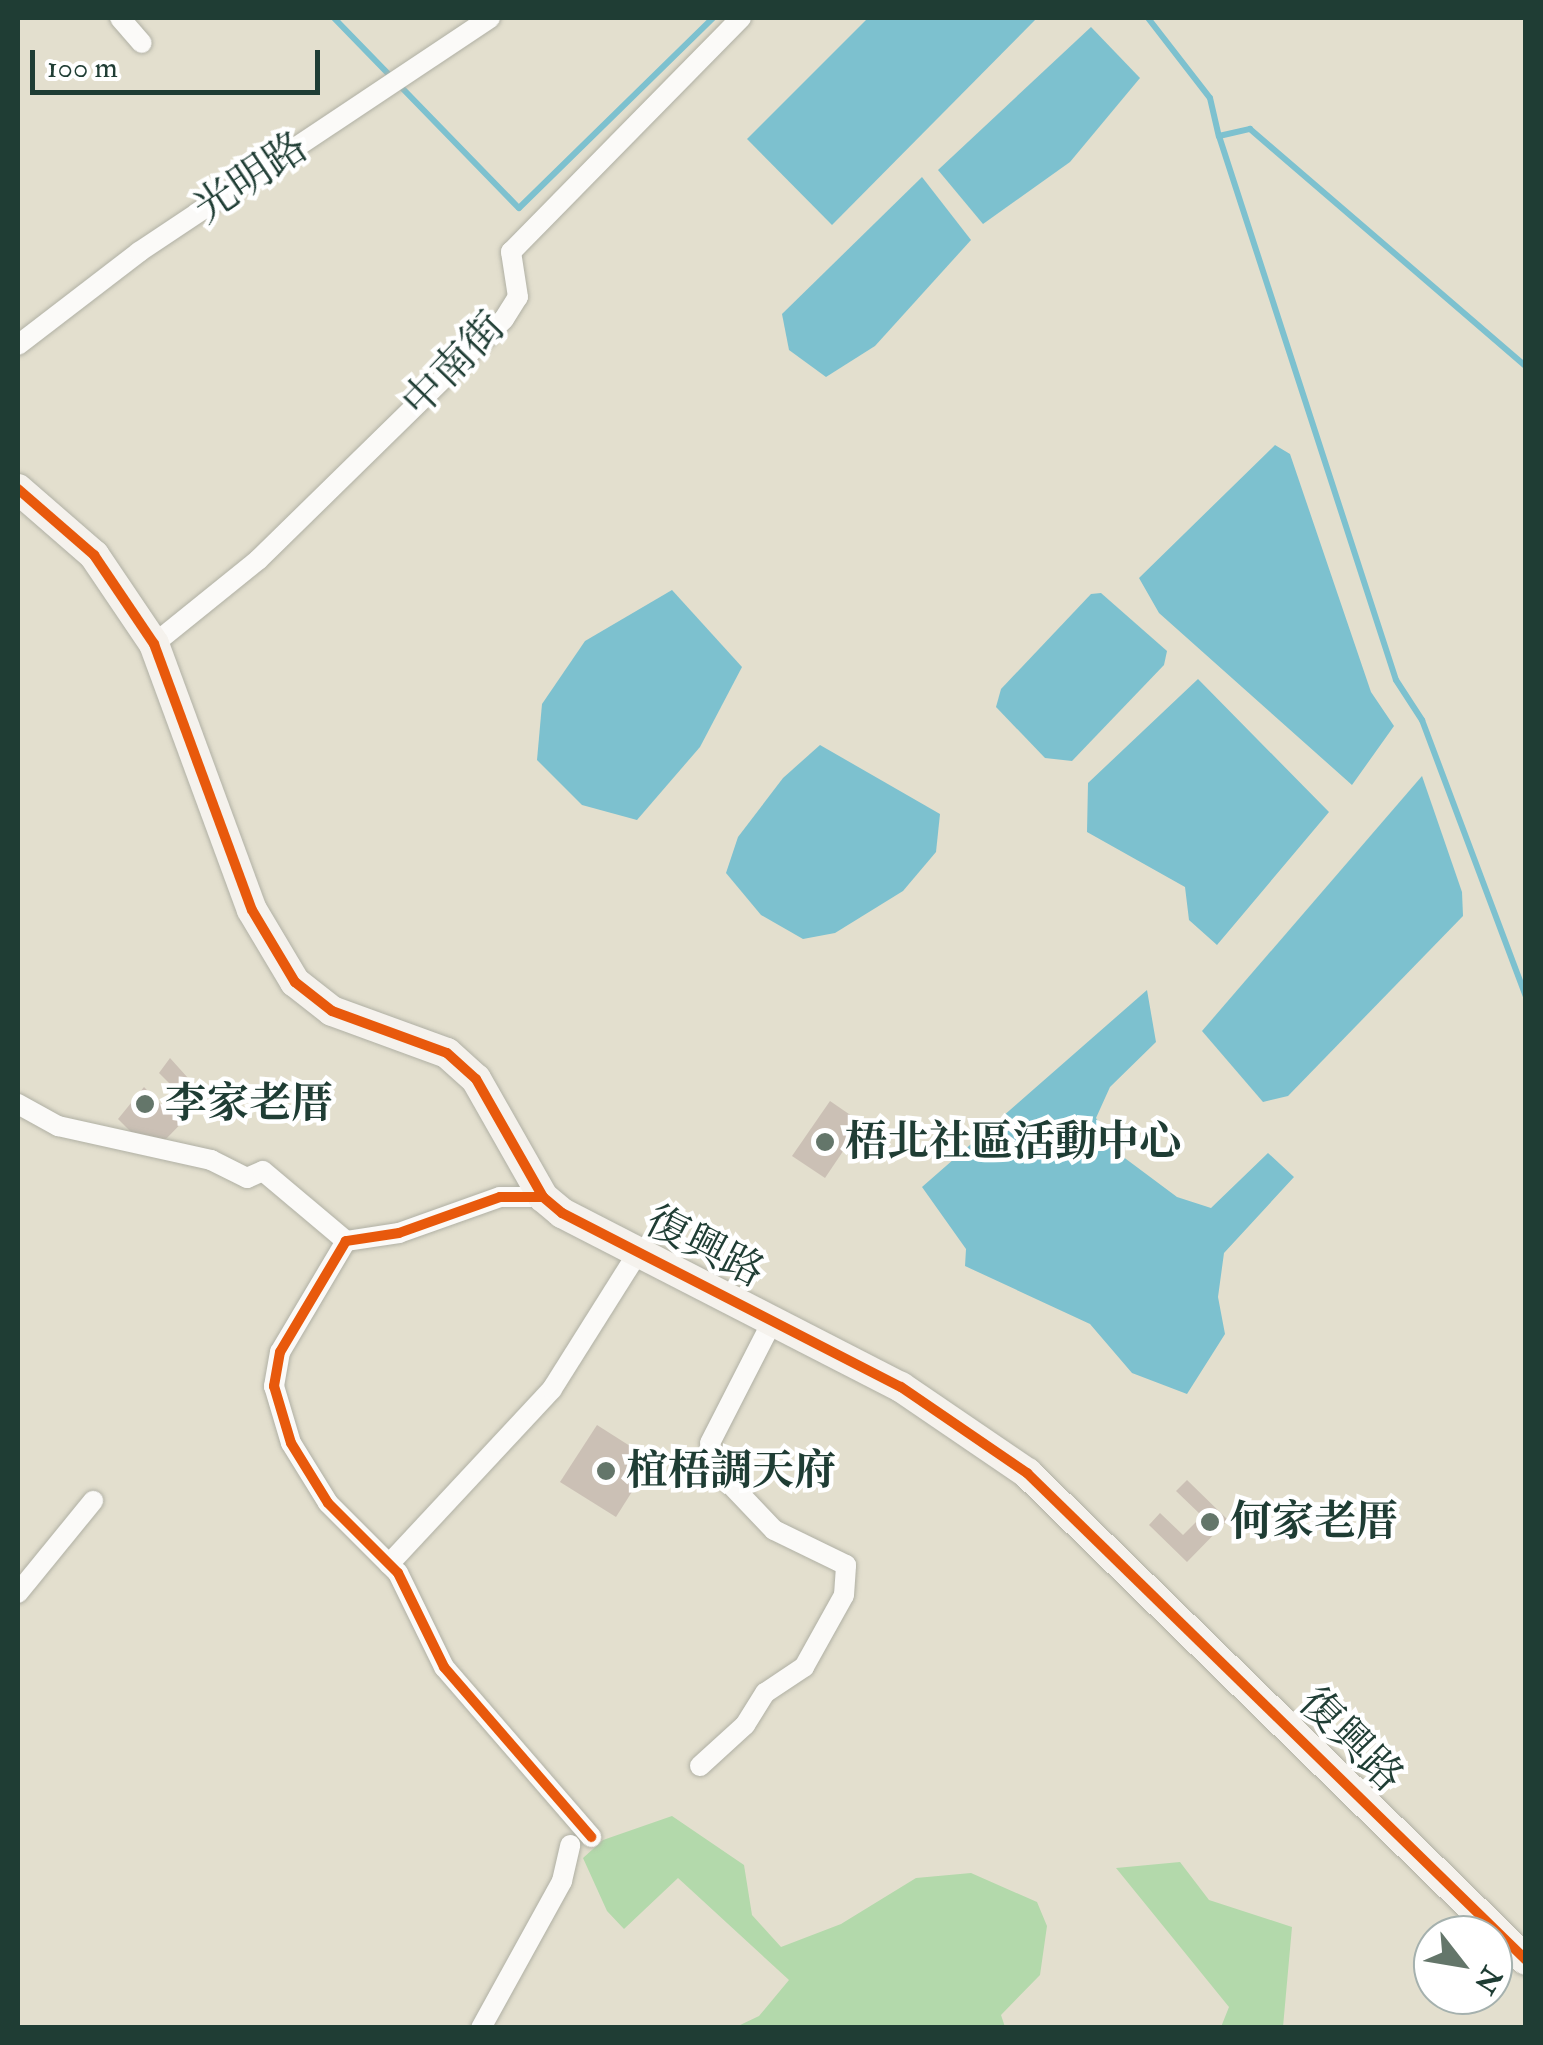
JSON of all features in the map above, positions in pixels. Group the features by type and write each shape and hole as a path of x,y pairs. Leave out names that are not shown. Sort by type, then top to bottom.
{"street":[{"path":"120,18 142,43"},
{"name":"光明路","path":"18,346 139,252 490,18"},
{"name":"中南街","path":"154,644 258,560 504,319 518,297 510,252 741,18"},
{"name":"復興路","path":"18,489 94,555 154,644 252,910 276,958 332,1010 446,1053 476,1079 543,1197 562,1214 774,1318 969,1428 1027,1473 1526,1960"},
{"path":"18,1104 58,1126 211,1160 247,1178 263,1171 346,1241 399,1233 500,1197 543,1197"},
{"path":"346,1241 280,1352 274,1386 291,1443 328,1504 390,1564 444,1667 591,1837"},
{"path":"390,1564 552,1388 640,1249"},
{"path":"700,1766 746,1725 765,1693 804,1668 844,1595 846,1565 774,1530 714,1467 710,1443 774,1318"},
{"path":"18,1593 93,1501"},
{"path":"481,2028 562,1881 570,1845"}],"green space":[{"path":"672,1816 744,1865 752,1915 781,1947 841,1924 916,1878 971,1873 1037,1902 1047,1926 1040,1975 1001,2015 1005,2027 736,2027 759,2016 789,1980 678,1878 624,1929 607,1911 583,1858 603,1840"},
{"path":"1180,1862 1209,1900 1292,1927 1283,2027 1221,2027 1229,2007 1116,1868"}],"water":[{"path":"868,18 1037,18 832,225 747,139"},
{"path":"1091,27 1140,78 1070,162 983,224 938,170"},
{"path":"922,177 971,240 875,346 826,377 789,350 782,314"},
{"path":"1275,445 1290,454 1371,692 1394,726 1352,785 1159,613 1139,578"},
{"path":"672,590 742,667 700,747 637,820 582,805 537,760 542,704 585,641"},
{"path":"1101,593 1167,651 1164,665 1072,761 1045,758 996,707 1001,689 1091,594"},
{"path":"1198,679 1329,812 1217,945 1189,920 1185,887 1087,832 1088,783"},
{"path":"820,745 940,814 936,852 903,891 835,933 803,939 761,915 726,873 738,837 783,778"},
{"path":"1422,776 1462,892 1463,916 1288,1096 1263,1102 1202,1031"},
{"path":"1147,990 1156,1042 1110,1087 1096,1118 1122,1156 1177,1197 1211,1208 1268,1153 1294,1177 1224,1253 1218,1297 1225,1334 1187,1394 1132,1373 1090,1324 965,1266 966,1249 922,1187"}],"building":[{"name":"李家老厝","path":"170,1058 206,1098 164,1141 134,1135 118,1119 144,1087 165,1109 181,1095 159,1073"},
{"name":"梧北社區活動中心","path":"830,1101 862,1123 825,1178 792,1156"},
{"name":"椬梧調天府","path":"597,1425 652,1460 616,1517 560,1482"},
{"name":"何家老厝","path":"1187,1480 1228,1520 1187,1562 1149,1525 1160,1513 1183,1535 1202,1516 1176,1491"}],"waterway":[{"path":"334,18 519,208 713,18"},
{"path":"1148,18 1210,98 1219,136 1250,129 1526,366"},
{"path":"1219,136 1396,680 1422,720 1526,996"}],"cycle path":[{"path":"18,489 94,555 154,644 252,910 295,982 332,1011 447,1053 476,1079 543,1197 562,1213 901,1387 1027,1473 1526,1960"},
{"path":"543,1197 500,1197 399,1233 346,1241 280,1352 274,1386 291,1443 328,1503 398,1573 444,1667 591,1837"}],"place":[{"name":"李家老厝","path":"145,1104"},
{"name":"梧北社區活動中心","path":"825,1142"},
{"name":"椬梧調天府","path":"606,1471"},
{"name":"何家老厝","path":"1210,1522"}]}
